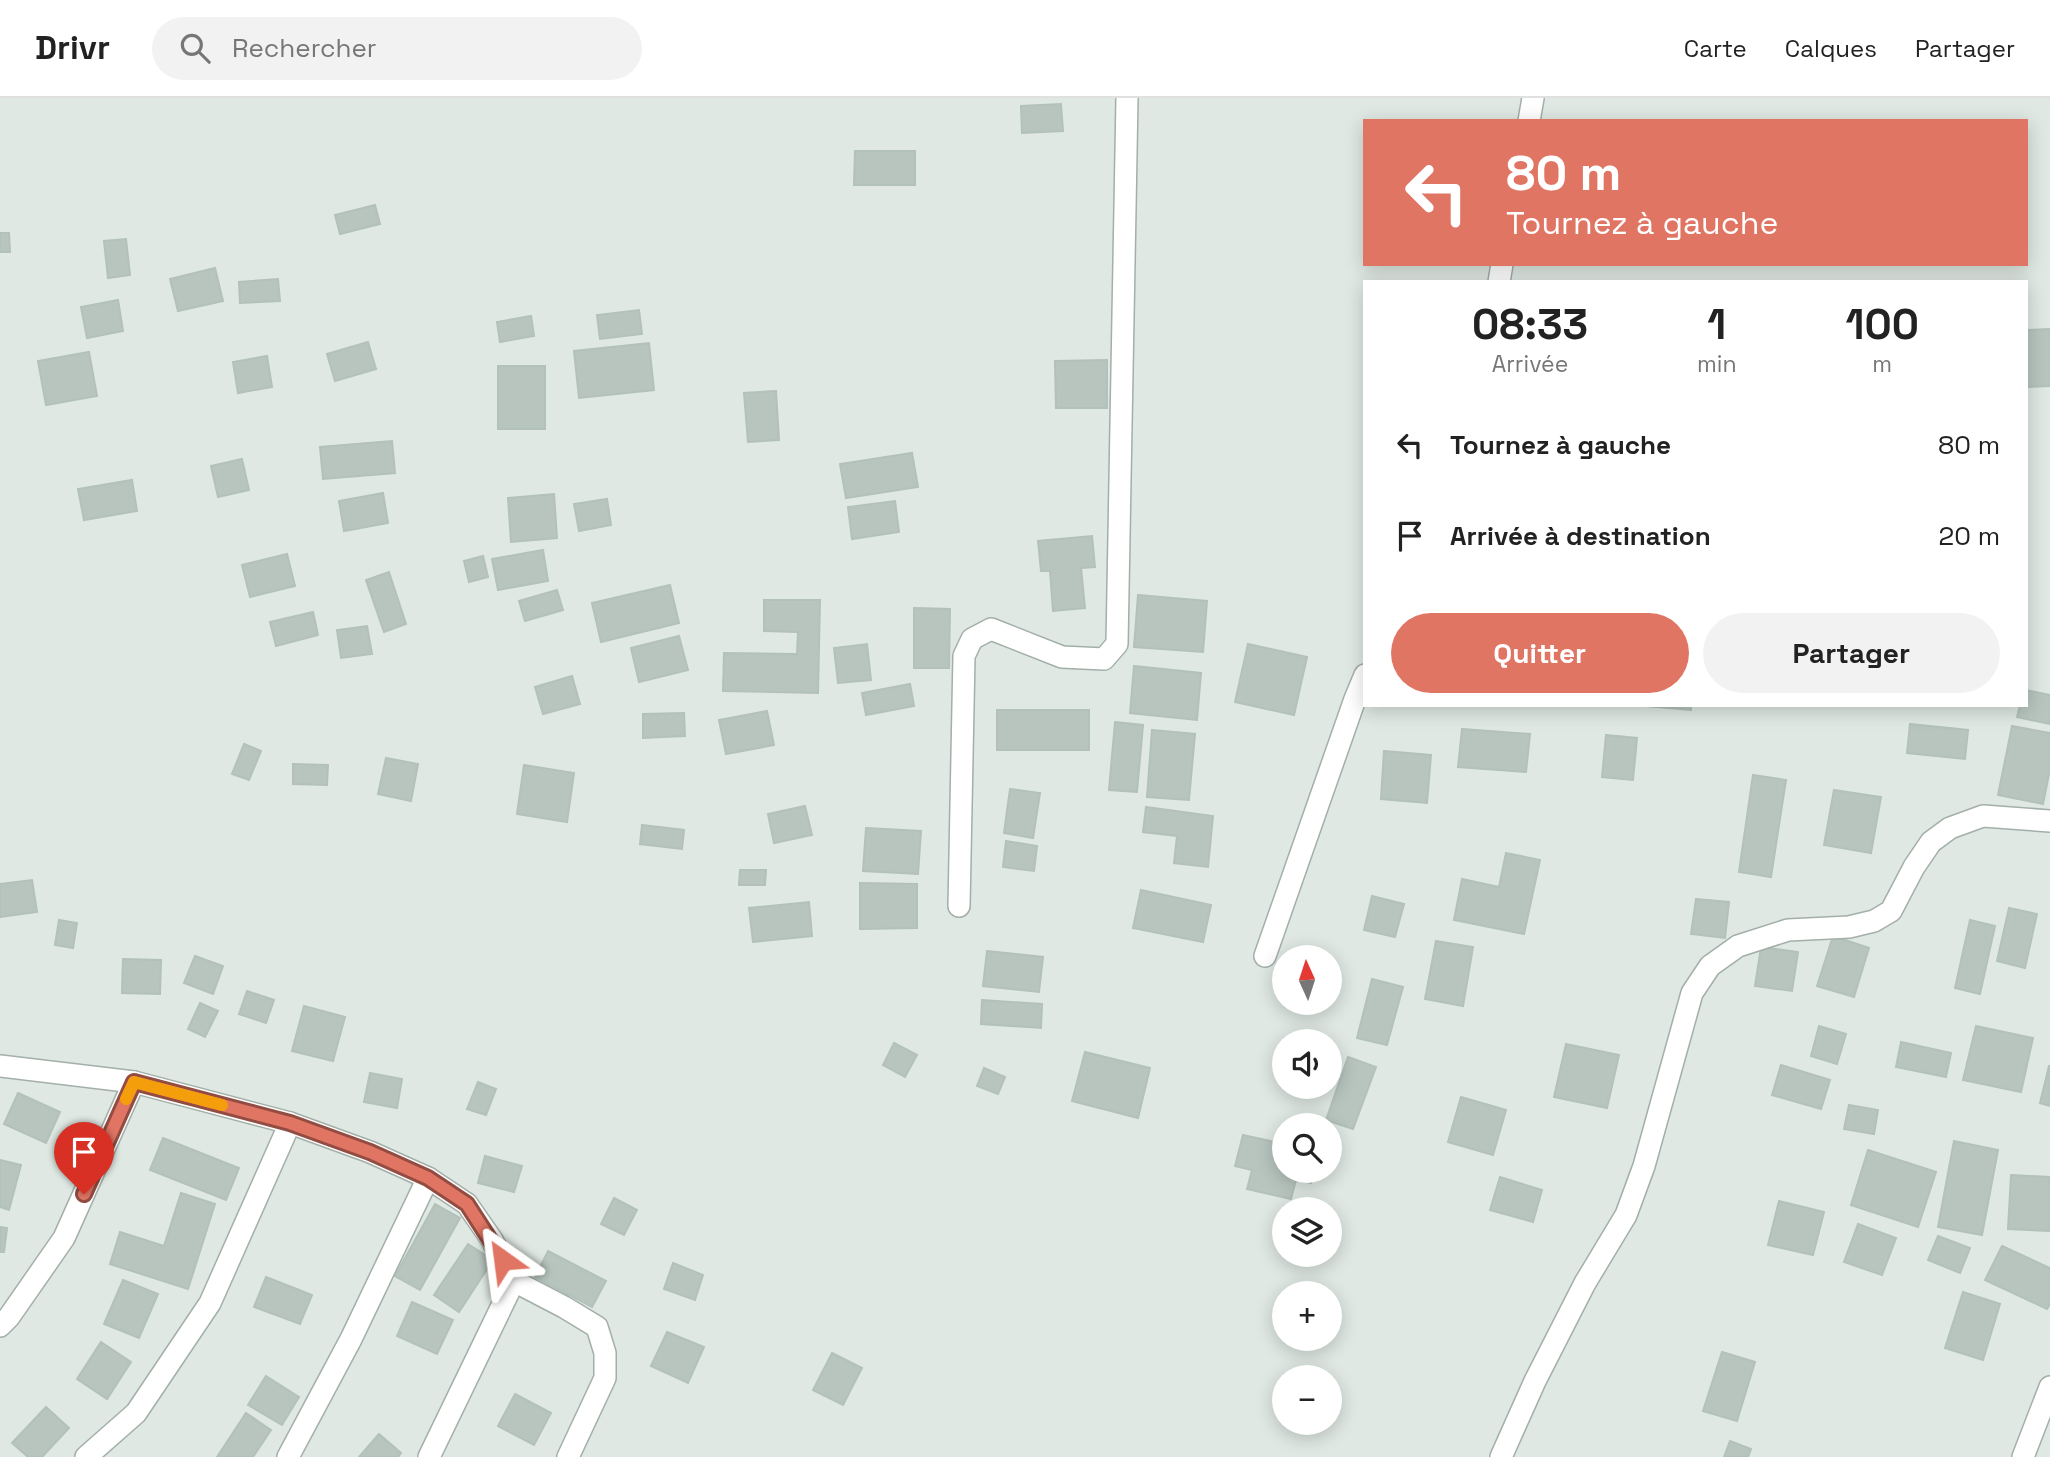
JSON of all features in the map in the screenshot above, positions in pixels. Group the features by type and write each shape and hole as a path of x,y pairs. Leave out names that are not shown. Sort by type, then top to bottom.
{"street":[{"path":"959,906 964,656 972,639 991,629 1062,657 1104,659 1116,644 1127,98"},
{"path":"1529,119 1533,98"},
{"path":"1265,956 1363,681"},
{"path":"1501,1457 1535,1381 1585,1283 1626,1215 1644,1166 1692,993 1710,966 1738,946 1788,930 1849,927 1874,922 1891,911 1914,867 1931,842 1950,828 1983,816 2050,821"},
{"path":"0,1066 134,1082 290,1123 370,1152 428,1178 467,1204 492,1240 514,1281 597,1328 605,1353 606,1378 568,1457"},
{"path":"0,1326 64,1238 134,1082"},
{"path":"86,1457 136,1413 210,1303 290,1123"},
{"path":"288,1457 351,1339 428,1178"},
{"path":"429,1457 514,1281"},
{"path":"2023,1457 2050,1387"}],"building":[{"path":"1061,104 1063,131 1022,133 1021,106"},
{"path":"855,151 915,151 915,185 854,185"},
{"path":"375,205 380,224 340,234 335,215"},
{"path":"0,233 9,233 10,252 0,252"},
{"path":"126,239 130,275 108,278 104,241"},
{"path":"215,268 223,301 178,311 170,279"},
{"path":"278,279 280,301 240,303 239,282"},
{"path":"118,300 123,331 87,338 81,307"},
{"path":"639,310 642,334 600,339 597,315"},
{"path":"531,316 534,336 500,342 497,322"},
{"path":"2050,329 2050,386 2028,387 2028,330"},
{"path":"368,342 376,369 335,381 327,354"},
{"path":"649,343 654,390 579,398 574,351"},
{"path":"89,352 97,396 46,405 38,361"},
{"path":"267,356 272,387 238,393 233,362"},
{"path":"1107,360 1107,408 1056,408 1055,361"},
{"path":"498,366 545,366 545,429 498,429"},
{"path":"776,391 779,440 748,442 744,393"},
{"path":"392,441 395,473 323,479 320,447"},
{"path":"912,453 918,487 846,498 840,464"},
{"path":"242,459 249,490 218,497 211,466"},
{"path":"132,480 137,511 84,520 78,489"},
{"path":"383,493 388,523 344,531 339,501"},
{"path":"554,494 557,538 511,542 508,498"},
{"path":"607,499 611,525 579,531 574,504"},
{"path":"895,501 899,532 852,539 848,507"},
{"path":"1092,536 1095,567 1081,568 1085,608 1053,611 1050,571 1041,571 1038,541"},
{"path":"543,550 548,581 498,590 492,559"},
{"path":"287,554 295,586 250,597 242,565"},
{"path":"483,556 488,577 469,582 464,561"},
{"path":"389,572 406,624 384,632 366,580"},
{"path":"670,585 679,623 601,642 592,603"},
{"path":"557,590 563,610 525,621 519,601"},
{"path":"1138,595 1207,601 1203,652 1134,647"},
{"path":"764,600 820,600 818,693 723,691 724,653 797,654 798,632 764,631"},
{"path":"914,608 950,609 949,668 914,668"},
{"path":"313,612 318,635 276,646 270,622"},
{"path":"367,626 372,654 341,658 337,630"},
{"path":"679,636 688,670 639,682 631,648"},
{"path":"867,644 871,680 838,683 834,648"},
{"path":"1248,644 1307,657 1294,715 1235,702"},
{"path":"1134,666 1201,673 1197,720 1130,713"},
{"path":"572,676 580,704 543,714 535,687"},
{"path":"910,684 914,706 866,715 862,693"},
{"path":"2028,690 2050,695 2050,724 2017,717 2020,707 2028,707"},
{"path":"1657,707 1691,707 1691,710"},
{"path":"997,710 1089,710 1089,750 997,750"},
{"path":"767,711 774,745 726,754 719,720"},
{"path":"684,713 685,736 643,738 643,714"},
{"path":"1115,722 1143,725 1137,792 1109,790"},
{"path":"1910,724 1968,730 1965,759 1907,753"},
{"path":"2012,726 2050,733 2050,769 2043,804 1998,795"},
{"path":"1462,729 1530,734 1526,772 1458,767"},
{"path":"1152,730 1195,734 1189,800 1147,797"},
{"path":"1606,735 1637,738 1633,780 1602,777"},
{"path":"244,744 261,751 249,780 232,774"},
{"path":"1384,751 1431,755 1427,803 1381,799"},
{"path":"386,758 418,764 411,801 378,794"},
{"path":"293,764 328,765 327,785 293,784"},
{"path":"524,765 574,773 567,822 517,814"},
{"path":"1753,775 1786,780 1771,877 1739,872"},
{"path":"1010,789 1040,793 1033,838 1004,833"},
{"path":"1834,790 1881,797 1871,853 1824,845"},
{"path":"805,806 812,835 774,843 768,814"},
{"path":"1146,807 1213,816 1208,867 1174,863 1177,836 1143,832"},
{"path":"642,825 684,830 682,849 640,844"},
{"path":"866,828 921,831 918,874 863,871"},
{"path":"1006,841 1037,846 1034,871 1003,867"},
{"path":"1506,853 1540,860 1524,934 1454,920 1462,879 1499,887"},
{"path":"740,870 766,870 765,885 739,885"},
{"path":"32,880 37,912 0,917 0,884"},
{"path":"860,883 917,884 917,928 860,929"},
{"path":"1141,890 1211,905 1203,942 1133,928"},
{"path":"1372,896 1404,904 1395,937 1364,930"},
{"path":"1696,899 1729,902 1725,938 1691,934"},
{"path":"809,902 812,936 753,942 749,908"},
{"path":"2009,908 2037,914 2025,968 1997,961"},
{"path":"59,920 77,923 73,948 55,945"},
{"path":"1970,920 1995,926 1980,994 1955,988"},
{"path":"1833,936 1869,948 1854,997 1817,986"},
{"path":"1436,941 1473,947 1463,1006 1425,999"},
{"path":"1761,947 1798,952 1792,991 1755,986"},
{"path":"987,951 1043,957 1039,992 983,986"},
{"path":"195,956 223,966 213,994 184,983"},
{"path":"123,959 161,960 160,994 122,993"},
{"path":"1372,979 1403,987 1387,1045 1357,1038"},
{"path":"247,991 274,1000 266,1023 239,1014"},
{"path":"982,1000 1042,1004 1041,1028 981,1024"},
{"path":"200,1003 218,1011 205,1037 188,1029"},
{"path":"304,1006 345,1017 333,1061 292,1051"},
{"path":"1819,1026 1846,1034 1837,1064 1811,1056"},
{"path":"1976,1026 2033,1038 2021,1092 1963,1080"},
{"path":"1901,1042 1951,1053 1946,1077 1896,1067"},
{"path":"894,1043 917,1055 905,1077 883,1065"},
{"path":"1566,1044 1619,1055 1607,1108 1554,1097"},
{"path":"1085,1052 1150,1068 1138,1118 1072,1101"},
{"path":"1348,1057 1376,1067 1353,1129 1342,1125 1342,1113 1328,1113 1333,1099 1342,1099 1342,1074"},
{"path":"1781,1065 1830,1080 1821,1109 1772,1095"},
{"path":"2050,1066 2050,1106 2040,1103"},
{"path":"984,1068 1005,1077 998,1094 977,1086"},
{"path":"370,1073 402,1079 397,1108 364,1102"},
{"path":"478,1082 496,1089 486,1115 467,1109"},
{"path":"18,1093 60,1112 46,1143 4,1124"},
{"path":"1461,1097 1506,1110 1493,1155 1448,1142"},
{"path":"1849,1105 1878,1110 1874,1134 1844,1129"},
{"path":"1243,1135 1272,1141 1272,1183 1295,1183 1292,1197 1247,1189 1252,1170 1235,1166"},
{"path":"163,1138 239,1168 226,1200 150,1170"},
{"path":"1954,1141 1998,1150 1982,1235 1938,1227"},
{"path":"1868,1150 1936,1172 1918,1227 1851,1205"},
{"path":"485,1156 522,1166 514,1192 478,1183"},
{"path":"0,1160 21,1165 9,1210 0,1207"},
{"path":"2011,1175 2050,1177 2050,1231 2008,1229"},
{"path":"1500,1177 1542,1190 1533,1222 1490,1210"},
{"path":"181,1193 215,1204 188,1289 110,1264 120,1232 164,1246"},
{"path":"614,1198 637,1210 624,1235 601,1224"},
{"path":"1779,1201 1824,1212 1813,1255 1768,1245"},
{"path":"435,1204 460,1218 420,1290 395,1276"},
{"path":"1858,1224 1896,1238 1882,1275 1844,1262"},
{"path":"0,1227 7,1228 4,1252 0,1252"},
{"path":"1938,1236 1970,1248 1960,1273 1928,1260"},
{"path":"468,1244 493,1260 459,1312 434,1295"},
{"path":"2002,1246 2050,1268 2050,1304 2047,1309 1985,1280"},
{"path":"548,1251 606,1281 592,1307 535,1277"},
{"path":"673,1263 703,1275 695,1300 664,1289"},
{"path":"266,1277 312,1295 300,1324 254,1307"},
{"path":"123,1280 158,1294 139,1338 104,1324"},
{"path":"1963,1292 2000,1304 1983,1360 1945,1348"},
{"path":"412,1302 453,1320 437,1354 397,1336"},
{"path":"667,1332 704,1347 688,1383 651,1366"},
{"path":"101,1342 131,1362 107,1399 77,1379"},
{"path":"1722,1352 1755,1362 1737,1421 1703,1411"},
{"path":"832,1353 862,1368 843,1405 813,1390"},
{"path":"266,1376 299,1397 282,1425 248,1405"},
{"path":"515,1394 551,1413 534,1445 498,1426"},
{"path":"46,1407 69,1428 42,1457 28,1457 12,1443"},
{"path":"246,1413 271,1430 253,1457 217,1457"},
{"path":"379,1434 401,1453 398,1457 359,1457"},
{"path":"1730,1441 1751,1449 1748,1457 1724,1457"}],"slow traffic":[{"path":"126,1099 134,1082 222,1105"}],"route":[{"path":"84,1194 134,1082 290,1123 370,1152 428,1178 467,1204 503,1260"}]}
